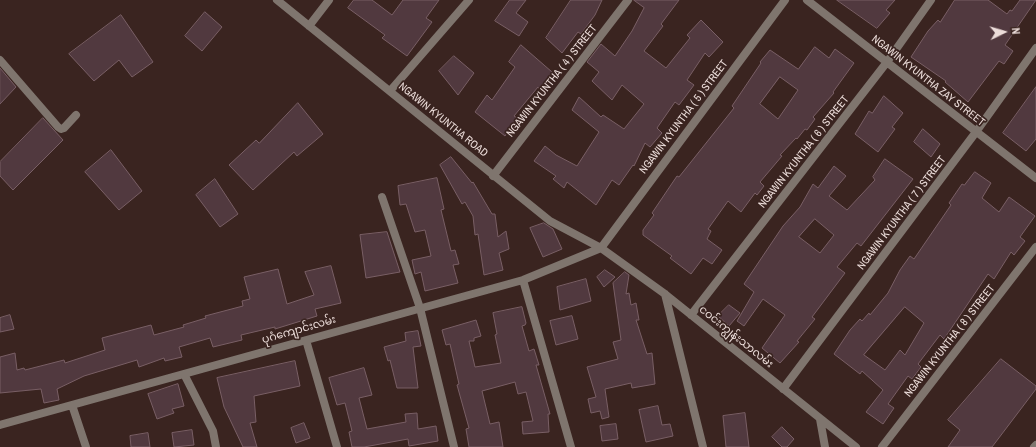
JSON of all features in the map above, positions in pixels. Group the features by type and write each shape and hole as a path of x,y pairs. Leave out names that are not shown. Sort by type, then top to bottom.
{"street":[{"name":"NGAWIN KYUNTHA ROAD","path":"277,0 550,221 601,248"},
{"path":"309,26 329,0"},
{"path":"390,92 469,0"},
{"name":"NGAWIN KYUNTHA ( 4 ) STREET","path":"493,176 628,0"},
{"name":"NGAWIN KYUNTHA ( 5 ) STREET","path":"601,248 785,0"},
{"name":"NGAWIN KYUNTHA ZAY STREET","path":"807,0 1036,178"},
{"name":"NGAWIN KYUNTHA ( 6 ) STREET","path":"691,315 887,62 931,0"},
{"name":"NGAWIN KYUNTHA ( 7 ) STREET","path":"783,389 976,132 1036,48"},
{"path":"0,60 58,127 61,129 64,128 76,115"},
{"path":"382,198 420,308 454,447"},
{"name":"ပုဂံကျောင်းလမ်း","path":"0,425 524,280 601,248"},
{"name":"ငဝင်းကျွန်းသာလမ်း","path":"601,248 665,294 856,447"},
{"name":"NGAWIN KYUNTHA ( 8 ) STREET","path":"882,447 1036,248"},
{"path":"524,280 571,447"},
{"path":"665,294 703,447"},
{"path":"306,340 337,447"},
{"path":"184,374 213,431 216,447"},
{"path":"72,405 86,447"},
{"path":"820,419 825,447"}],"building":[{"path":"354,0 372,0 392,15 403,0 439,0 426,18 432,22 407,56 382,38 385,35 348,8"},
{"path":"510,0 526,0 516,13 528,22 519,36 495,21"},
{"path":"571,0 602,0 595,15 581,34 578,32 562,53 546,38"},
{"path":"634,0 679,0 661,24 663,26 644,51 666,68 690,38 687,35 701,20 723,42 709,57 705,53 687,80 694,85 679,105 675,102 657,128 662,133 650,147 645,143 634,166 633,165 619,185 612,180 596,205 567,182 564,188 553,179 556,176 534,161 545,146 556,155 577,166 599,132 572,110 579,97 601,117 603,115 624,129 644,104 622,85 612,100 592,81 599,72 587,62 601,44 615,56 632,31 644,8"},
{"path":"837,0 895,0 886,10 890,13 877,28"},
{"path":"955,0 988,0 1007,14 1010,10 1012,11 1020,0 1036,0 1005,45 1013,51 1004,64 999,61 968,102 945,82 946,81 911,57 928,31 938,20 940,22"},
{"path":"205,12 222,27 202,51 185,36"},
{"path":"121,15 153,62 132,77 119,60 94,81 69,54"},
{"path":"521,45 552,72 540,90 538,87 514,116 517,118 505,136 475,112 487,95 492,100 515,67 509,62"},
{"path":"815,47 829,58 835,49 854,63 833,92 834,93 813,117 815,119 807,130 805,129 780,155 782,156 760,182 764,186 757,195 755,193 741,212 728,201 708,229 711,231 707,239 722,250 712,264 703,258 691,274 670,258 672,256 643,235 643,230 654,215 652,213 677,176 679,177 734,108 732,106 761,63 760,62 770,50 798,69","holes":["780,77 798,90 778,119 760,104"]},
{"path":"454,56 474,73 458,95 439,71"},
{"path":"0,68 16,87 0,104"},
{"path":"1036,87 1036,139 1026,151 1003,133"},
{"path":"884,96 903,113 892,127 895,129 878,152 855,134 869,111 872,113"},
{"path":"298,103 323,134 297,156 294,152 253,190 229,165 256,140 259,143"},
{"path":"43,118 63,140 13,190 0,176 0,162"},
{"path":"923,129 940,144 931,157 914,142"},
{"path":"111,150 142,191 119,210 85,172"},
{"path":"451,157 472,183 473,182 492,214 495,214 498,237 506,231 509,249 499,253 503,270 484,275 478,234 475,235 473,216 465,202 462,204 440,165"},
{"path":"885,159 913,179 861,246 857,243 837,267 845,273 812,317 815,319 797,341 799,342 780,363 762,348 785,315 763,299 744,326 737,321 754,292 744,284 783,226 800,207 813,184 818,188 834,166 846,176 829,196 847,210 875,180 873,177","holes":["815,219 834,235 820,253 799,237"]},
{"path":"975,172 991,183 982,198 999,212 1009,197 1035,216 1020,237 1025,241 1014,255 1011,252 994,279 988,274 944,339 940,335 918,364 921,367 912,379 908,376 888,404 894,408 883,424 866,412 883,390 862,371 860,374 834,354 850,330 860,319 862,321 869,313 870,315 888,293 900,270 910,256 914,259 951,205 949,203 962,184 964,185","holes":["905,307 924,323 905,355 900,350 885,370 864,355"]},
{"path":"437,178 444,209 441,210 451,251 455,250 459,264 453,265 458,283 425,291 421,272 415,274 412,260 431,256 425,230 415,232 406,204 400,205 398,186"},
{"path":"215,179 238,214 220,227 196,195"},
{"path":"544,223 553,229 562,249 543,257 530,228"},
{"path":"387,232 400,272 366,278 360,235"},
{"path":"331,266 341,303 315,309 317,316 275,329 275,327 241,335 242,340 213,347 210,338 179,347 182,357 165,361 164,358 139,367 137,360 84,376 57,389 59,400 44,403 41,389 0,393 0,357 15,353 17,370 24,368 25,370 64,360 65,363 105,350 102,338 151,325 154,335 184,327 183,325 206,318 205,316 243,306 242,301 250,299 244,277 278,269 287,304 314,295 305,272"},
{"path":"605,270 615,277 604,287 597,277"},
{"path":"625,272 629,275 626,294 629,293 631,305 636,303 639,320 636,320 647,354 652,353 655,384 632,388 631,383 605,389 609,417 602,419 600,411 591,413 588,399 596,397 587,367 618,359 613,342 621,340 613,283"},
{"path":"586,279 591,301 560,310 557,287"},
{"path":"729,305 740,313 729,326 718,316"},
{"path":"522,307 526,323 522,326 529,351 534,349 539,365 536,365 550,414 548,414 549,432 523,434 522,422 533,421 526,392 518,394 515,382 482,391 490,424 499,422 503,447 469,447 466,429 469,428 457,385 459,384 450,344 446,345 442,330 476,320 481,336 474,338 474,341 469,341 475,367 501,363 495,335 497,334 493,313"},
{"path":"10,315 14,329 0,332 0,318"},
{"path":"572,316 578,339 556,345 550,321"},
{"path":"418,331 421,346 413,347 418,388 397,388 390,360 388,361 384,347 406,341 405,333"},
{"path":"1001,359 1036,386 1036,389 992,447 948,447 960,430 948,420"},
{"path":"295,361 300,386 254,396 256,422 250,423 257,447 243,447 224,407 217,378"},
{"path":"364,368 372,395 359,398 367,429 406,422 405,414 417,413 418,429 436,426 438,441 409,446 408,439 364,447 352,447 349,432 352,431 345,403 337,405 329,378"},
{"path":"178,384 184,406 172,409 174,413 157,419 148,394"},
{"path":"658,406 662,425 670,424 673,436 646,442 639,410"},
{"path":"745,413 749,447 726,447 723,416"},
{"path":"304,423 310,438 296,443 291,428"},
{"path":"616,424 618,439 602,441 600,426"},
{"path":"782,427 794,439 787,447 782,447 772,437"},
{"path":"192,430 194,445 174,447 172,433"},
{"path":"148,433 150,447 131,447 130,436"}]}
